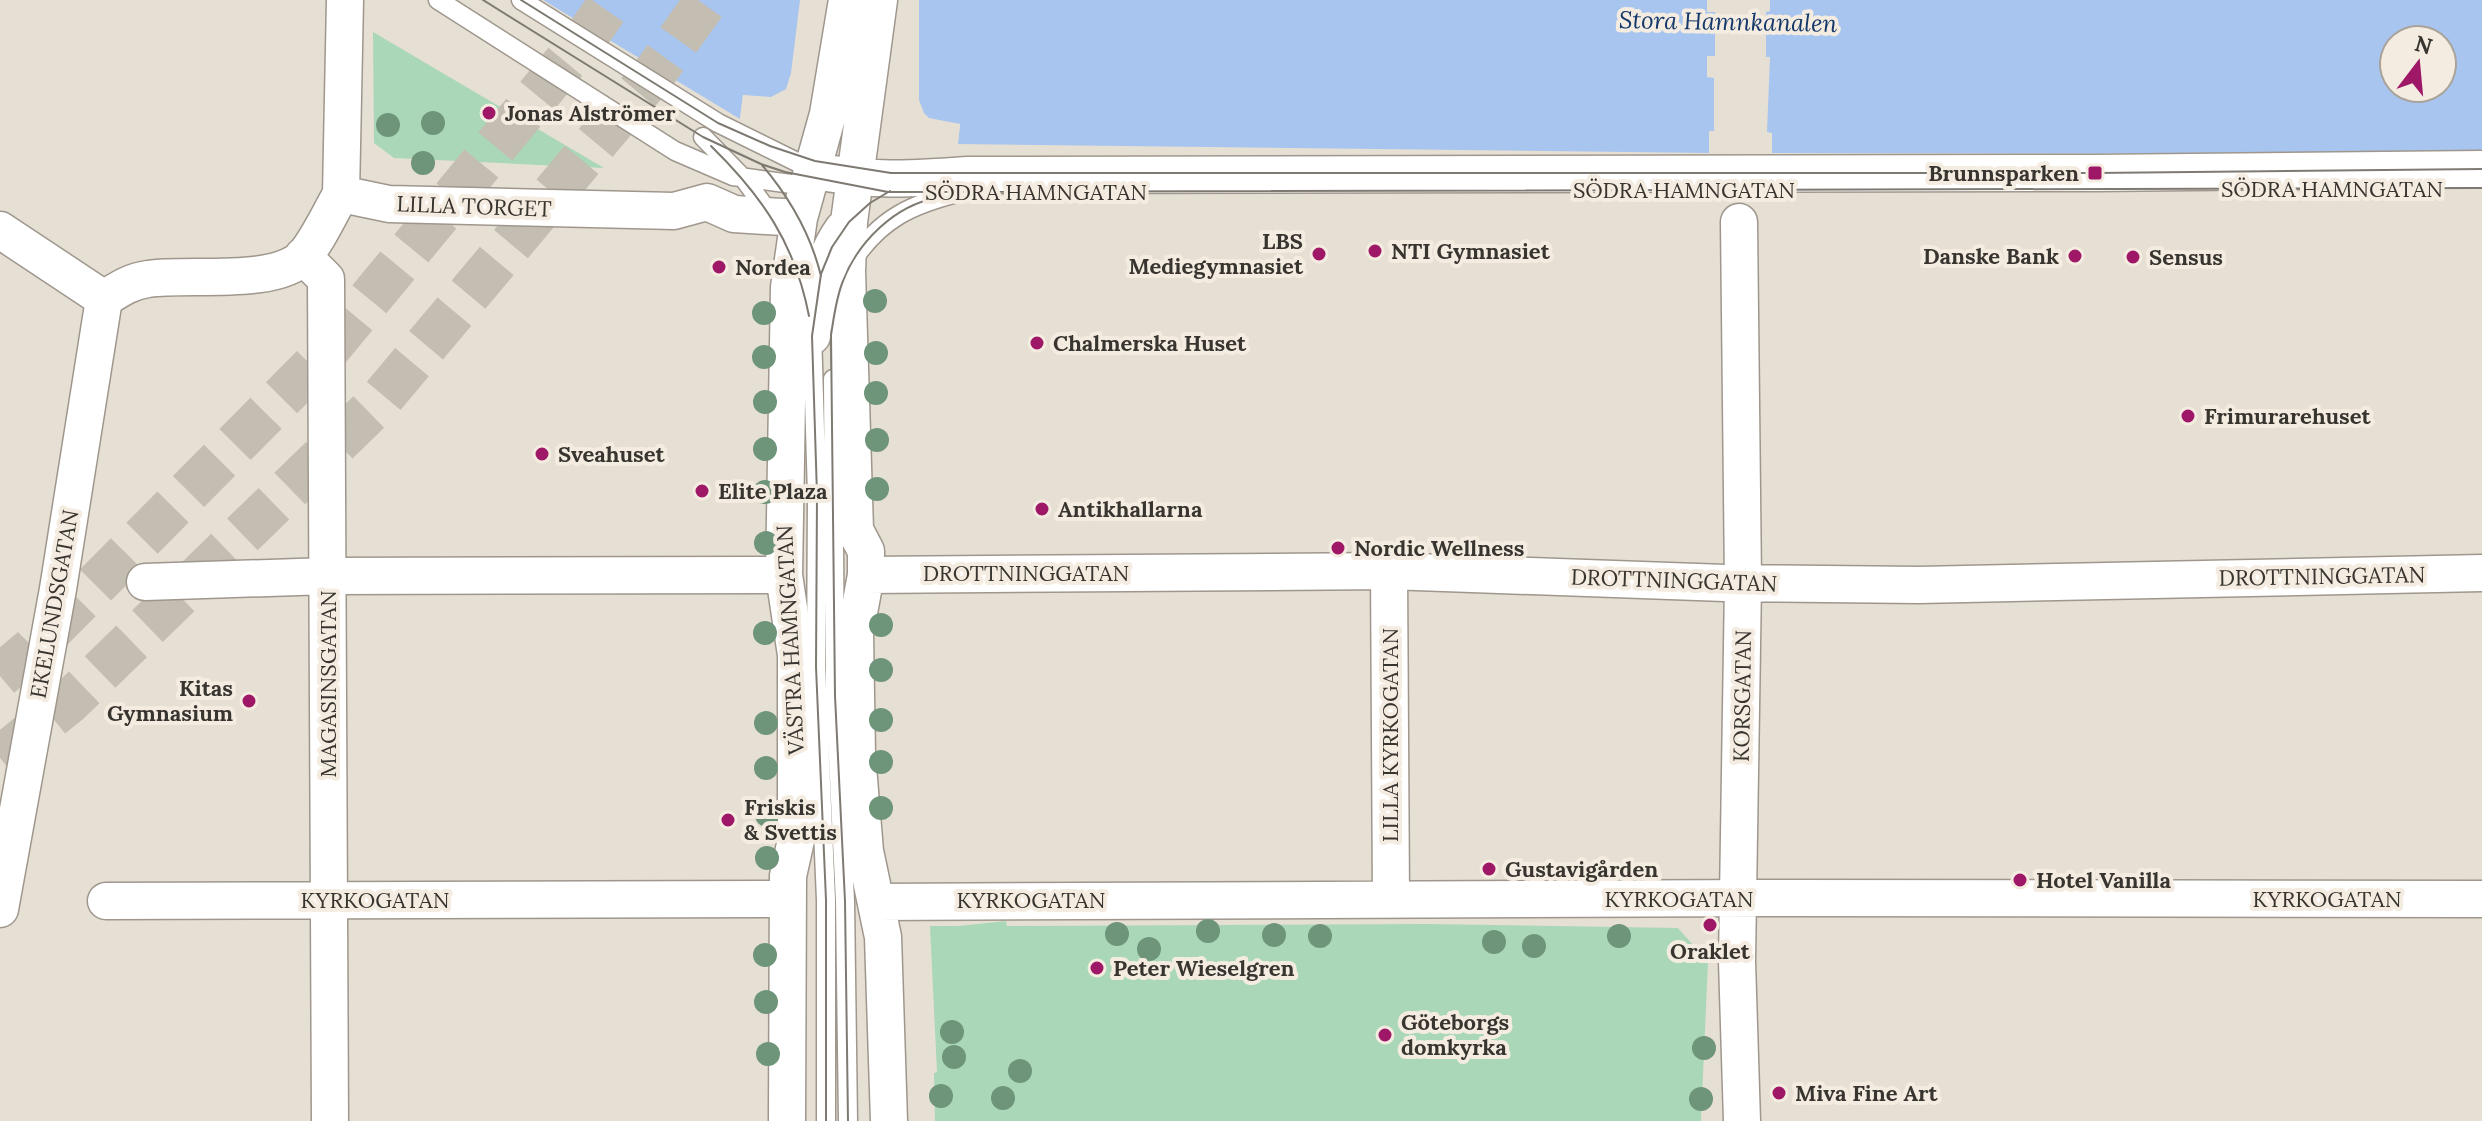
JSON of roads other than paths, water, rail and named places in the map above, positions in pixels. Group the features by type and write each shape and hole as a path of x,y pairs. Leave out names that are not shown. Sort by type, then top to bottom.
{"street":[{"path":"0,230 104,299 124,286 147,279 267,274 287,269 303,256 341,194 345,0"},
{"name":"VÄSTRA HAMNGATAN","path":"787,1121 788,876 796,840 796,655 784,575 787,323 798,198 828,114 847,0"},
{"path":"879,0 865,115 860,195 847,271 855,530 866,551 866,575 855,634 857,755 865,851 883,937 889,1121"},
{"name":"SÖDRA HAMNGATAN","path":"860,195 925,178 968,175 2095,173 2482,169"},
{"name":"SÖDRA HAMNGATAN","path":"798,198 961,192 2482,188"},
{"name":"LILLA TORGET","path":"341,194 389,204 626,210 674,211 707,202 734,214 798,198"},
{"path":"812,336 821,274 860,195"},
{"name":"KORSGATAN","path":"1739,222 1743,583 1737,961 1742,1121"},
{"name":"MAGASINSGATAN","path":"303,256 326,279 330,1121"},
{"name":"EKELUNDSGATAN","path":"0,909 58,589 104,299"},
{"name":"DROTTNINGGATAN","path":"866,575 1389,571 1743,583 1919,585 2482,573"},
{"name":"LILLA KYRKOGATAN","path":"1389,571 1391,899"},
{"path":"145,582 328,576 784,575"},
{"name":"KYRKOGATAN","path":"106,901 788,899"},
{"name":"KYRKOGATAN","path":"876,902 2482,899"}],"lane":[{"name":"SÖDRA HAMNGATAN","path":"438,0 675,151 716,170 798,198"},
{"name":"SÖDRA HAMNGATAN","path":"521,0 718,123 798,198"},
{"path":"703,137 744,179 798,198"},
{"path":"848,1121 845,901 835,696 831,335 838,296 847,271 881,226 911,207 961,192"},
{"path":"792,258 802,283 812,336 817,495 816,667 826,888 826,1121"}],"water":[{"name":"Stora Hamnkanalen","path":"543,0 2482,0 2482,154 1709,153 958,144 960,124 743,95 740,119"}],"tunnel":[{"path":"0,676 32,649 321,358 589,33 612,0"},
{"path":"0,758 68,703 376,405 656,71 707,0"}],"tram line":[{"path":"483,0 703,137 785,172 888,192 2482,188"},
{"path":"521,0 718,123 770,146 815,161 891,173 2095,173 2482,169"},
{"path":"711,146 746,184 774,223 795,266 809,316"},
{"path":"762,165 798,217 821,276"},
{"path":"826,1121 826,900 816,667 817,495 812,336 821,274 832,247 849,222 870,203 890,191"},
{"path":"848,1121 845,901 835,696 831,335 841,287 868,239 907,208 937,198"}],"place":[{"name":"Jonas Alströmer","path":"489,113"},
{"name":"Brunnsparken","path":"2095,173"},
{"name":"NTI Gymnasiet","path":"1375,251"},
{"name":"LBS Mediegymnasiet","path":"1319,254"},
{"name":"Danske Bank","path":"2075,256"},
{"name":"Sensus","path":"2133,257"},
{"name":"Nordea","path":"719,267"},
{"name":"Chalmerska Huset","path":"1037,343"},
{"name":"Frimurarehuset","path":"2188,416"},
{"name":"Sveahuset","path":"542,454"},
{"name":"Elite Plaza","path":"702,491"},
{"name":"Antikhallarna","path":"1042,509"},
{"name":"Nordic Wellness","path":"1338,548"},
{"name":"Kitas Gymnasium","path":"249,701"},
{"name":"Friskis & Svettis","path":"728,820"},
{"name":"Gustavigården","path":"1489,869"},
{"name":"Hotel Vanilla","path":"2020,880"},
{"name":"Oraklet","path":"1710,925"},
{"name":"Peter Wieselgren","path":"1097,968"},
{"name":"Göteborgs domkyrka","path":"1385,1035"},
{"name":"Miva Fine Art","path":"1779,1093"}]}
